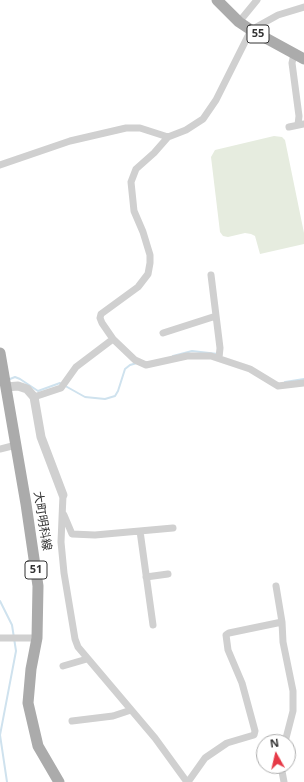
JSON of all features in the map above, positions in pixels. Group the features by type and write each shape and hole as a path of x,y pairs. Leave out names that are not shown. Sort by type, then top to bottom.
{"main road":[{"name":"55","path":"217,0 250,30 304,59"},
{"name":"大町明科線","path":"0,353 36,564 38,601 37,638 31,669 28,703 38,746 59,782"}],"street":[{"path":"240,22 257,0"},
{"path":"304,7 278,15 250,30 216,100 203,119 186,130 168,137 154,153 136,168 131,182 134,211 146,241 150,263 148,274 138,287 101,314 100,318 113,339 135,360 146,365 193,355 219,358 231,364 250,369 278,386 304,383"},
{"path":"289,127 301,125 292,64 294,54"},
{"path":"0,165 70,141 126,128 140,128 168,137"},
{"path":"211,275 220,348 219,358"},
{"path":"164,333 216,316"},
{"path":"34,397 61,388 65,385 76,367 113,339"},
{"path":"6,387 18,386 27,389 34,397 41,436 63,495 61,542 65,580 75,639 78,647 107,680 187,782 205,758 227,743 254,735 255,731 242,683 228,650 226,635 229,633 282,622"},
{"path":"0,449 16,445"},
{"path":"63,513 72,534 95,535 173,528"},
{"path":"140,531 153,625"},
{"path":"146,577 168,574"},
{"path":"276,586 282,622 283,642 294,703 287,734"},
{"path":"2,638 37,638"},
{"path":"63,666 87,659"},
{"path":"72,721 113,716 131,710"}],"shaded area":[{"path":"274,136 282,137 285,140 304,233 304,244 260,254 255,236 245,233 228,237 223,236 220,232 211,157 215,150"}],"waterway":[{"path":"173,356 192,351 218,354"},
{"path":"10,379 15,377 20,379 38,391 60,383 85,397 105,399 115,396 125,369 130,365 137,363"},
{"path":"285,382 304,379"},
{"path":"0,601 12,625 16,651 0,735 7,782"}]}
